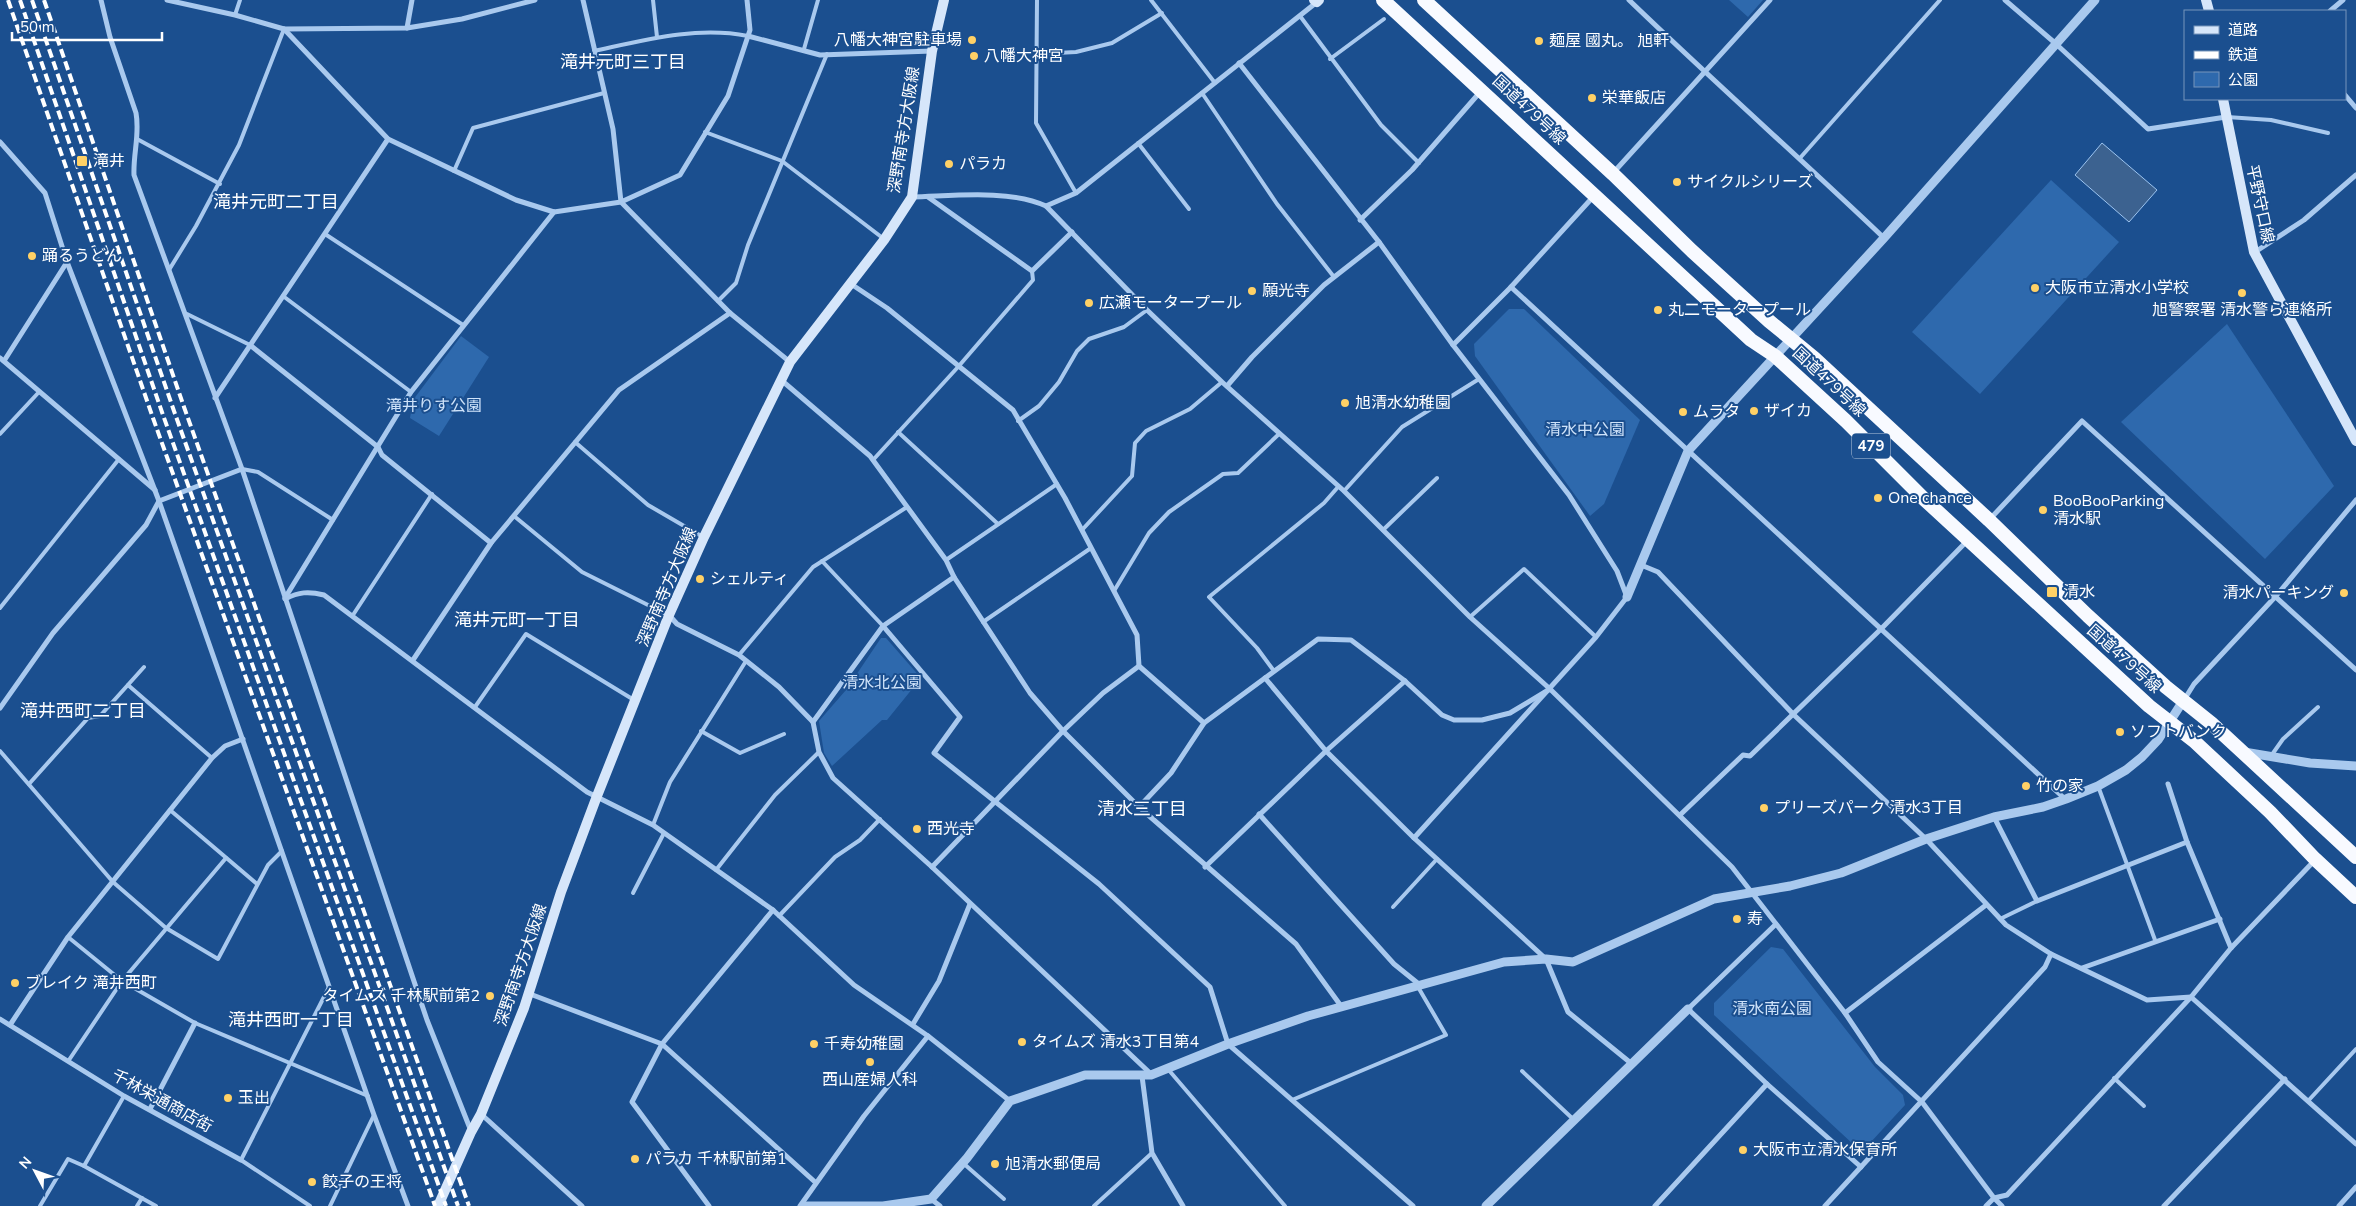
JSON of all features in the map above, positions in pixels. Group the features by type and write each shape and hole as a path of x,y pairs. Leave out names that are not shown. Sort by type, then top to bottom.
{"highway":[{"name":"国道479号線","path":"1383,0 1751,340 1775,356 1846,421 1968,539 2270,812 2315,859 2356,897"},
{"name":"国道479号線","path":"1424,0 1613,174 1692,251 1814,358 1989,520 2088,616 2242,751 2356,856"}],"main road":[{"name":"深野南寺方大阪線","path":"438,1206 471,1132 482,1114 530,994 562,892 598,796 669,615 704,538 780,379 790,362 884,240 912,197 932,50 944,0"},
{"name":"平野守口線","path":"2223,100 2254,252 2356,441"}],"street":[{"path":"101,0 110,37 134,104 138,124 133,163 134,176 168,272 187,314 215,398 242,469 372,851 427,1020 471,1132"},
{"path":"167,0 235,15 284,29 408,28 462,19 535,0"},
{"path":"408,28 412,0"},
{"path":"583,0 613,129 621,202 730,314 790,362"},
{"path":"284,29 388,140 516,200 554,212 621,202 680,175 728,96 750,30 747,0"},
{"path":"1629,0 1884,238"},
{"path":"1613,174 1770,0"},
{"path":"2005,0 2056,43 2148,129 2226,117"},
{"path":"1414,838 1596,637 1627,597 1688,451 1884,238 2094,0"},
{"path":"2331,10 2342,0"},
{"path":"1046,206 1076,193 1317,1"},
{"path":"748,36 804,49 820,55 932,50"},
{"path":"1240,63 1360,220 1379,242 1453,345 1569,496 1618,571 1627,597"},
{"path":"1360,220 1419,162 1481,91"},
{"path":"2346,96 2356,108"},
{"path":"215,398 388,140"},
{"path":"0,142 46,194 67,262 159,501 374,1115 408,1206"},
{"path":"2254,252 2304,220 2356,174"},
{"path":"912,197 976,195 1032,200 1046,206 1147,310 1279,434 1344,491 1470,617 1550,689 1732,867 1845,1013 1878,1062 1922,1102 2002,1206"},
{"path":"1453,345 1511,287 1595,195"},
{"path":"928,197 1032,271 1072,232"},
{"path":"285,599 411,392 554,212"},
{"path":"1225,384 1334,277 1379,242"},
{"path":"67,262 2,359 155,490"},
{"path":"851,284 887,308 1012,410 1057,484 1137,636 1138,666 1204,723"},
{"path":"1511,287 2066,799"},
{"path":"413,660 491,543 618,390 730,314"},
{"path":"250,345 378,447 382,455 491,543"},
{"path":"780,379 873,460 946,560 954,577 982,622 1030,693 1064,731 1139,807 1205,867 1296,944 1341,1006"},
{"path":"1989,520 2082,421 2356,670"},
{"path":"0,708 53,633 146,525 159,501 242,469"},
{"path":"805,1206 883,1206 931,1199 963,1163 1010,1101 1085,1074 1146,1075 1228,1044 1341,1006 1504,962 1546,958 1573,962 1714,899 1790,886 1841,873 1926,839 1994,817 2043,807 2098,786 2126,770 2142,757 2169,722 2194,684 2276,596 2356,500"},
{"path":"1680,815 1743,755 1750,756 1794,715 1968,539"},
{"path":"1641,566 1658,572 1794,715 1926,839 1986,905 2024,939 2147,1000 2192,997 2356,1144"},
{"path":"813,722 883,626 954,577"},
{"path":"285,599 297,593 309,592 324,595 353,615 587,792 653,825 773,910 854,985 913,1024 1010,1101"},
{"path":"669,615 676,624 739,655 780,687 813,722 819,752 833,778 932,866 1146,1075 1152,1153 1183,1206"},
{"path":"883,626 960,717 934,753 1098,884 1210,986 1228,1044 1413,1206"},
{"path":"1139,807 1171,773 1204,723 1318,639 1351,640 1405,681 1442,715 1454,720 1482,720 1510,713 1550,689"},
{"path":"932,866 1103,693 1138,666"},
{"path":"1265,678 1326,751 1437,860 1546,958 1568,1012 1633,1064"},
{"path":"1205,867 1326,751 1405,681"},
{"path":"10,1025 68,937 212,758 225,746 243,739"},
{"path":"2242,751 2270,758 2356,766"},
{"path":"2168,784 2187,842 2231,948"},
{"path":"1260,814 1394,964 1419,985"},
{"path":"1994,817 2037,901 2187,842"},
{"path":"1986,1206 1994,1198 2007,1195 2114,1078 2192,997 2231,948 2315,859"},
{"path":"913,1024 939,981 970,904"},
{"path":"1845,1013 1986,905"},
{"path":"709,1206 632,1102 662,1044 773,910"},
{"path":"2082,968 2156,940 2220,919"},
{"path":"1486,1206 1776,924"},
{"path":"1825,1206 2045,966 2051,954"},
{"path":"530,994 662,1044 815,1182"},
{"path":"1688,1009 1767,1084 1860,1167"},
{"name":"千林栄通商店街","path":"0,1019 69,1060 124,1096 241,1160"},
{"path":"150,1109 195,1023"},
{"path":"800,1206 815,1182 928,1036"},
{"path":"2164,1206 2285,1079"},
{"path":"1655,1206 1767,1084"},
{"path":"482,1114 582,1206"},
{"path":"2339,1206 2356,1188"},
{"path":"931,1199 940,1206"}],"lane":[{"path":"235,15 240,0"},
{"path":"653,0 657,37"},
{"path":"804,49 818,0"},
{"path":"1037,0 1036,123 1076,193"},
{"path":"1151,0 1215,83"},
{"path":"1800,158 1940,0"},
{"path":"1036,54 1076,52 1112,44 1162,13"},
{"path":"1300,16 1330,59 1381,125 1419,162"},
{"path":"1330,59 1384,19"},
{"path":"168,272 220,184 239,145 284,29"},
{"path":"594,51 657,37 728,32 748,36"},
{"path":"718,301 736,283 748,245 827,54"},
{"path":"454,171 473,128 604,93"},
{"path":"1202,93 1277,204 1334,277"},
{"path":"2226,117 2271,120 2328,134"},
{"path":"705,132 782,161 884,240"},
{"path":"137,139 220,184"},
{"path":"1138,143 1189,209"},
{"path":"325,234 463,326"},
{"path":"873,460 958,367 1032,280 1032,271"},
{"path":"283,296 411,392"},
{"path":"1018,421 1039,406 1059,382 1077,352 1089,339 1124,327 1147,310"},
{"path":"187,314 250,345"},
{"path":"1344,491 1402,427 1479,379"},
{"path":"1082,530 1132,476 1135,444 1146,431 1190,409 1225,384"},
{"path":"0,434 39,392"},
{"path":"898,432 998,524"},
{"path":"1114,591 1149,532 1169,512 1223,474 1238,473 1279,434"},
{"path":"575,442 648,505 704,538"},
{"path":"0,608 119,460"},
{"path":"242,469 258,472 333,520"},
{"path":"1383,530 1438,478"},
{"path":"946,560 1057,484"},
{"path":"1274,671 1257,648 1209,597 1318,508 1338,487"},
{"path":"353,615 432,494"},
{"path":"739,655 813,567 907,507"},
{"path":"514,516 582,572 669,615"},
{"path":"982,622 1091,548"},
{"path":"822,561 883,626"},
{"path":"1470,617 1524,569 1596,637"},
{"path":"475,707 526,634 636,701"},
{"path":"653,825 670,782 700,731 746,661"},
{"path":"29,784 88,718 100,716 144,667"},
{"path":"128,685 212,758"},
{"path":"2270,758 2283,739 2318,707"},
{"path":"700,731 740,753 784,734"},
{"path":"0,751 113,882 166,928 218,959 257,884 268,866 282,851"},
{"path":"716,870 775,795 819,752"},
{"path":"2098,786 2156,940"},
{"path":"170,810 257,884"},
{"path":"779,916 834,857 860,840 880,819"},
{"path":"632,893 664,833"},
{"path":"69,1060 122,981 226,858"},
{"path":"1394,906 1437,860"},
{"path":"2000,919 2037,901"},
{"path":"68,937 122,981 195,1023 368,1096"},
{"path":"1292,1100 1446,1034 1419,985"},
{"path":"241,1160 329,987"},
{"path":"2308,1101 2356,1049"},
{"path":"1167,1068 1285,1206"},
{"path":"1522,1071 1574,1120"},
{"path":"2114,1078 2144,1106"},
{"path":"84,1166 124,1096"},
{"path":"330,1206 374,1115"},
{"path":"1094,1206 1152,1153"},
{"path":"40,1206 68,1159 156,1206"},
{"name":"千林栄通商店街","path":"241,1160 310,1206"},
{"path":"963,1163 1004,1199"},
{"path":"138,1206 142,1198"}],"green space":[{"path":"1729,0 1763,0 1748,17"},
{"path":"2051,180 2119,242 1980,394 1912,332"},
{"name":"清水中公園","path":"1509,309 1524,309 1640,420 1604,504 1590,516 1475,356 1474,344"},
{"path":"2227,324 2334,486 2265,559 2121,422"},
{"name":"滝井りす公園","path":"461,336 489,357 439,436 410,418 413,400"},
{"name":"清水北公園","path":"881,638 886,638 921,678 887,720 882,720 832,766 824,753 819,721 846,690"},
{"name":"清水南公園","path":"1771,947 1783,949 1875,1067 1903,1095 1905,1105 1870,1143 1854,1145 1714,1015 1714,1003"}],"shaded area":[{"path":"2102,143 2157,190 2129,222 2075,175"}],"railway":[{"path":"8,0 153,418 435,1206"},
{"path":"20,0 163,415 446,1206"},
{"path":"32,0 174,411 458,1206"},
{"path":"44,0 184,407 469,1206"}],"place":[{"name":"八幡大神宮駐車場","path":"972,40"},
{"name":"麺屋 國丸。 旭軒","path":"1539,41"},
{"name":"八幡大神宮","path":"974,56"},
{"name":"栄華飯店","path":"1592,98"},
{"name":"滝井","path":"82,161"},
{"name":"パラカ","path":"949,164"},
{"name":"サイクルシリーズ","path":"1677,182"},
{"name":"踊るうどん","path":"32,256"},
{"name":"大阪市立清水小学校","path":"2035,288"},
{"name":"願光寺","path":"1252,291"},
{"name":"旭警察署 清水警ら連絡所","path":"2242,293"},
{"name":"広瀬モータープール","path":"1089,303"},
{"name":"丸二モータープール","path":"1658,310"},
{"name":"旭清水幼稚園","path":"1345,403"},
{"name":"ザイカ","path":"1754,411"},
{"name":"ムラタ","path":"1683,412"},
{"name":"One chance","path":"1878,498"},
{"name":"BooBooParking 清水駅","path":"2043,510"},
{"name":"シェルティ","path":"700,579"},
{"name":"清水","path":"2052,592"},
{"name":"清水パーキング","path":"2344,593"},
{"name":"ソフトバンク","path":"2120,732"},
{"name":"竹の家","path":"2026,786"},
{"name":"プリーズパーク 清水3丁目","path":"1764,808"},
{"name":"西光寺","path":"917,829"},
{"name":"寿","path":"1737,919"},
{"name":"ブレイク 滝井西町","path":"15,983"},
{"name":"タイムズ 千林駅前第2","path":"490,996"},
{"name":"タイムズ 清水3丁目第4","path":"1022,1042"},
{"name":"千寿幼稚園","path":"814,1044"},
{"name":"西山産婦人科","path":"870,1062"},
{"name":"玉出","path":"228,1098"},
{"name":"大阪市立清水保育所","path":"1743,1150"},
{"name":"パラカ 千林駅前第1","path":"635,1159"},
{"name":"旭清水郵便局","path":"995,1164"},
{"name":"餃子の王将","path":"312,1182"}],"district":[{"name":"滝井元町三丁目","path":"623,62"},
{"name":"滝井元町二丁目","path":"276,202"},
{"name":"滝井元町一丁目","path":"517,620"},
{"name":"滝井西町二丁目","path":"83,711"},
{"name":"清水三丁目","path":"1142,809"},
{"name":"滝井西町一丁目","path":"291,1020"}]}
